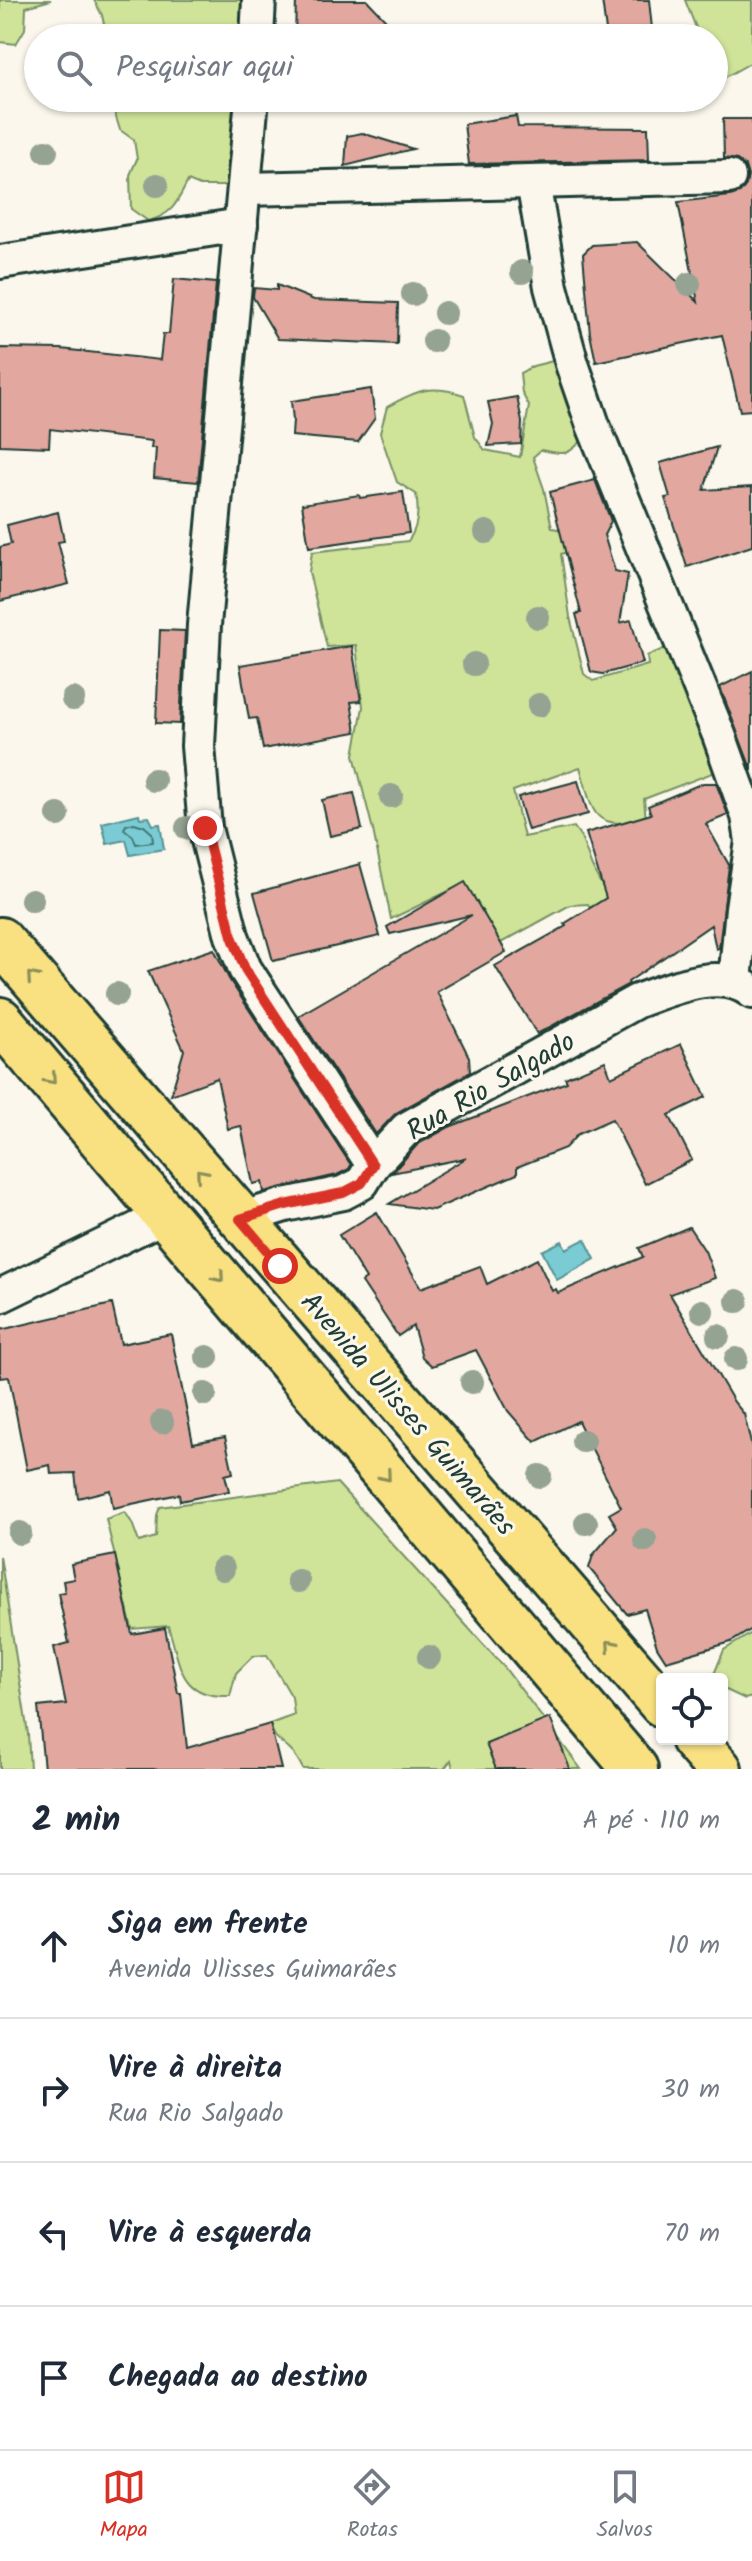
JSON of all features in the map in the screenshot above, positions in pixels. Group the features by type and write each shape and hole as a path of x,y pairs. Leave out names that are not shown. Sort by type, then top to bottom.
{"main road":[{"name":"Avenida Ulisses Guimarães","path":"0,940 656,1697"},
{"name":"Avenida Ulisses Guimarães","path":"0,1020 635,1769"},
{"path":"698,1745 719,1769"}],"street":[{"path":"258,24 259,0"},
{"path":"251,112 204,625 198,746 205,828 232,936 245,969 373,1165"},
{"path":"245,189 729,177"},
{"path":"533,182 551,287 572,364 593,425 719,735 748,816 752,841 743,986"},
{"path":"0,262 241,225"},
{"name":"Rua Rio Salgado","path":"240,1219 285,1205 343,1193 362,1183 373,1165 406,1129 637,1001 663,991 709,981 743,986"},
{"path":"0,1296 166,1215"}],"green space":[{"path":"0,0 51,0 26,7 24,31 16,44 0,42"},
{"path":"94,0 270,0 268,24 104,24"},
{"path":"685,0 752,0 752,62 728,75 728,24 694,24"},
{"path":"114,112 259,112 232,186 200,186 188,181 169,211 148,221 131,209 130,175 137,159 134,140 120,130"},
{"path":"561,359 586,436 566,452 541,450 533,457 552,528 563,530 579,548 561,554 570,617 584,674 593,681 648,665 647,656 668,647 705,731 715,772 644,799 646,820 628,823 614,823 597,815 588,797 580,767 513,791 524,837 574,827 581,837 592,867 614,908 625,965 588,904 570,905 499,944 465,883 391,919 354,755 363,707 356,645 327,647 309,572 312,552 408,541 414,530 416,494 397,482 380,433 387,407 424,390 464,395 475,437 485,450 520,457 529,406 522,393 520,373 533,366"},
{"path":"337,1483 504,1667 581,1769 453,1769 451,1760 444,1769 303,1769 295,1755 271,1729 270,1724 294,1715 292,1697 267,1655 253,1656 236,1673 230,1696 213,1695 200,1691 184,1676 168,1626 132,1629 106,1519 125,1512 139,1542 156,1537 160,1507"},
{"path":"0,1556 28,1734 30,1769 0,1769"},
{"path":"752,1633 752,1697 745,1699 728,1691 728,1673 714,1673 724,1650"}],"water":[{"path":"139,814 140,818 149,817 153,825 160,824 164,849 130,855 126,840 107,844 102,823"},
{"path":"585,1239 595,1259 557,1280 542,1251 562,1241 566,1249"}],"building":[{"path":"296,0 367,0 390,24 295,24"},
{"path":"602,0 649,0 652,24 605,24"},
{"path":"516,116 518,127 648,128 649,160 469,164 464,124"},
{"path":"723,119 752,119 752,410 740,411 722,335 596,362 590,334 583,254 592,245 637,242 698,302 678,202 730,196 740,193 746,185 748,176 745,166 737,160 724,158"},
{"path":"362,133 413,149 345,166 347,136"},
{"path":"174,279 216,283 198,482 154,478 156,448 151,448 152,441 50,429 49,447 0,445 0,348 61,349 160,360 163,334 169,334"},
{"path":"277,285 314,300 398,303 397,344 278,339 253,297 254,288 277,290"},
{"path":"371,389 375,418 358,442 292,436 291,401"},
{"path":"517,397 522,422 521,444 488,446 493,424 488,402"},
{"path":"717,447 704,490 752,487 752,546 687,567 665,498 670,497 660,463"},
{"path":"595,480 611,521 604,535 615,571 628,574 620,623 631,620 643,663 603,674 591,672 576,614 581,613 550,492"},
{"path":"403,492 409,533 309,547 302,504"},
{"path":"58,512 64,541 58,542 69,584 0,601 0,547 11,544 7,525"},
{"path":"160,630 185,631 180,724 156,723"},
{"path":"352,646 361,701 351,702 356,732 263,749 257,718 249,719 240,665"},
{"path":"752,671 752,771 720,687"},
{"path":"578,781 588,814 528,830 518,797"},
{"path":"703,783 716,783 728,815 706,824 729,865 719,948 716,949 711,925 629,984 537,1034 495,966 566,926 564,924 606,898 586,833 651,814 648,806"},
{"path":"354,793 362,829 330,836 322,800"},
{"path":"360,864 380,936 273,961 254,893"},
{"path":"465,882 506,952 437,992 469,1057 470,1072 396,1113 376,1134 298,1016 472,915 390,934 387,927"},
{"path":"214,949 229,979 351,1165 349,1169 337,1175 264,1192 262,1182 253,1184 241,1126 228,1129 217,1078 171,1095 184,1050 148,971"},
{"path":"681,1044 706,1097 669,1115 692,1160 645,1184 612,1119 578,1134 565,1148 517,1167 517,1174 433,1210 389,1204 466,1158 392,1173 418,1144 449,1127 567,1082 565,1078 605,1061 611,1077"},
{"path":"377,1212 421,1288 480,1266 487,1284 537,1259 552,1291 556,1289 558,1293 643,1257 639,1248 689,1227 705,1251 715,1278 670,1294 744,1414 752,1448 752,1629 731,1642 666,1661 657,1647 645,1609 627,1614 589,1568 593,1555 617,1527 609,1514 621,1507 578,1421 535,1442 508,1411 476,1350 432,1366 422,1357 413,1326 398,1336 362,1282 366,1279 339,1235"},
{"path":"112,1304 121,1344 171,1334 193,1443 225,1437 233,1473 225,1475 229,1491 180,1501 179,1494 113,1508 110,1490 78,1498 75,1473 51,1474 50,1465 27,1470 9,1377 0,1378 0,1330"},
{"path":"115,1555 132,1634 165,1628 178,1693 181,1693 187,1748 270,1724 281,1769 44,1769 38,1707 66,1704 54,1647 69,1643 58,1593 65,1592 63,1581 74,1579 71,1564"},
{"path":"550,1718 570,1769 496,1769 486,1744"}],"route":[{"path":"205,828 232,936 245,969 373,1165 362,1183 343,1193 285,1205 240,1219 280,1266"}]}
